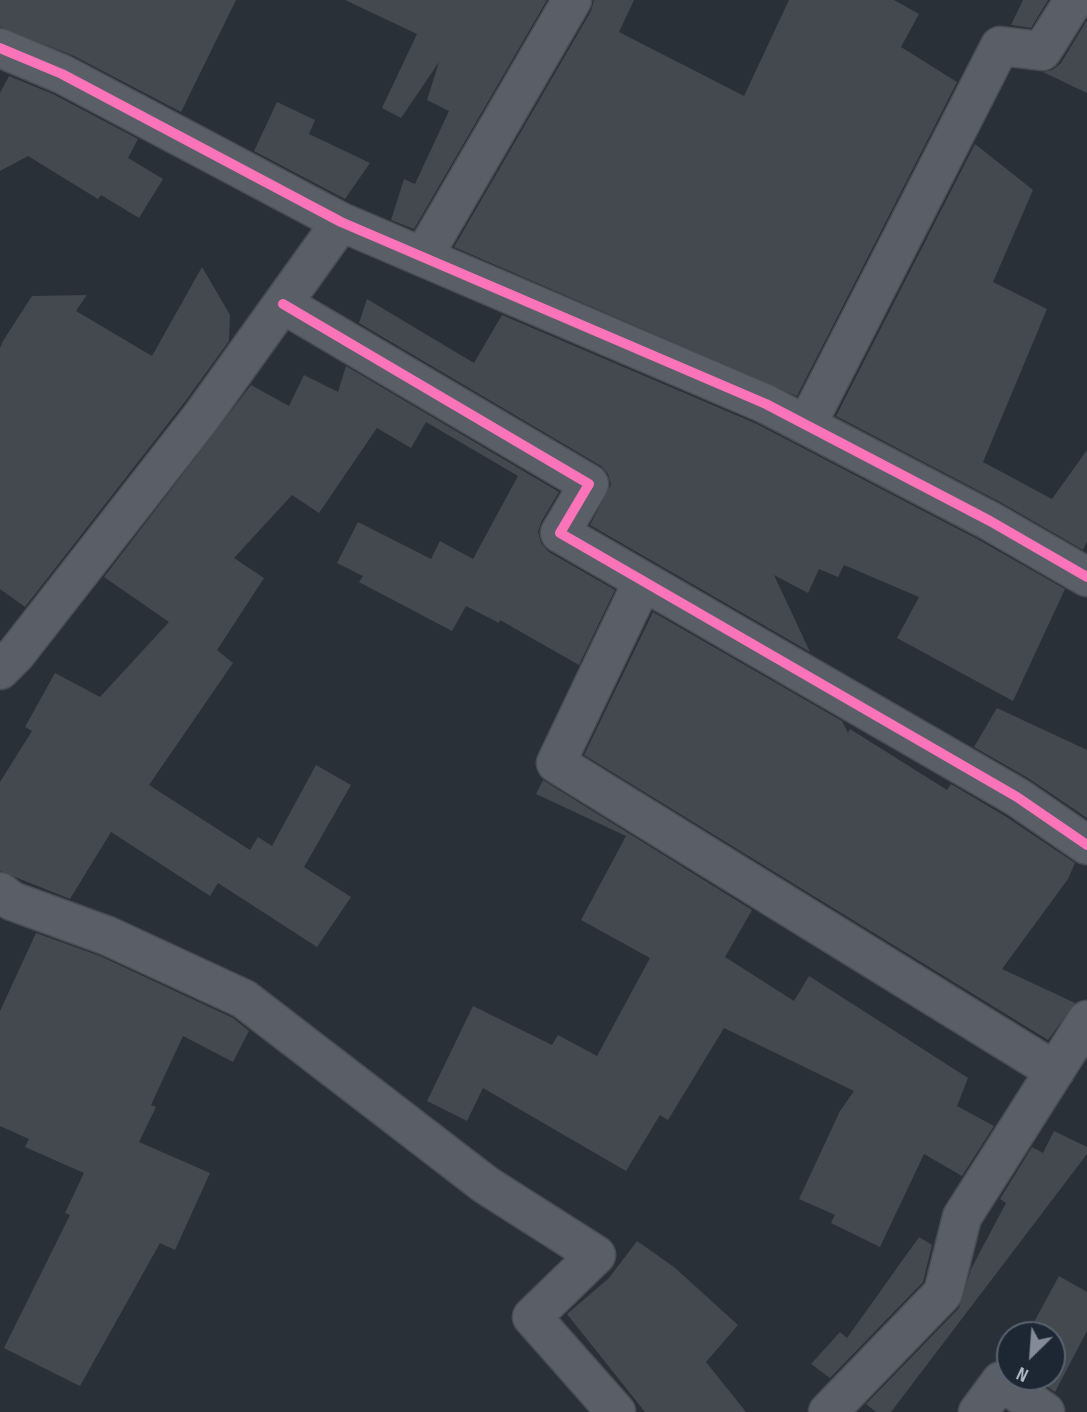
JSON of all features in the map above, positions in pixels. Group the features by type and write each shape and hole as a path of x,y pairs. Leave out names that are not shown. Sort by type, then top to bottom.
{"street":[{"path":"424,255 572,0"},
{"path":"807,424 1000,46 1042,51 1074,0"},
{"path":"0,48 62,75 341,222 424,255 766,404 990,521 1087,577"},
{"path":"0,670 16,654 202,416 341,222"},
{"path":"283,304 589,484 560,533 1017,797 1087,845"},
{"path":"643,581 556,764 1055,1070"},
{"path":"0,892 12,901 108,936 244,999 486,1185 596,1255 532,1317 617,1412"},
{"path":"828,1412 943,1293 962,1217 1087,1020"},
{"path":"978,1412 1001,1381 1045,1412"}],"building":[{"path":"0,0 236,0 181,112 72,55 0,27"},
{"path":"345,0 547,0 414,229 391,220 404,179 415,184 449,111 427,100 439,62 401,118 382,108 417,34"},
{"path":"594,0 634,0 619,32 744,96 789,0 894,0 919,14 901,47 957,82 797,396 454,247 591,11"},
{"path":"1023,0 1048,0 1031,28 1011,25"},
{"path":"1087,20 1087,93 1043,72 1052,70 1061,63"},
{"path":"9,76 53,94 138,139 128,158 163,179 139,218 101,195 98,199 28,156 0,171 0,93"},
{"path":"277,102 315,120 309,134 370,163 345,199 254,151"},
{"path":"975,144 1033,190 993,282 1047,309 983,462 1052,499 1087,450 1087,541 1083,550 1000,502 836,416"},
{"path":"202,267 230,315 229,341 25,607 0,589 0,348 3,341 32,296 87,295 76,311 152,356"},
{"path":"367,299 474,363 502,315 757,424 979,540 1065,589 1013,701 897,638 919,597 844,565 838,577 819,569 808,593 774,575 810,652 590,525 611,485 608,474 601,466 359,323"},
{"path":"346,366 559,492 541,522 538,532 541,543 549,552 615,590 579,665 500,620 499,623 466,606 452,631 359,582 363,576 337,563 358,522 431,559 440,541 473,559 518,476 426,422 411,448 377,428 319,513 292,495 234,558 264,578 217,650 233,663 149,785 250,850 258,837 272,846 316,765 351,785 304,867 351,897 317,947 218,883 210,896 111,832 70,899 0,871 0,782 32,731 25,727 55,673 100,697 169,622 104,577 251,385 289,406 304,375 338,392"},
{"path":"653,612 842,721 848,733 850,729 947,790 951,784 1005,816 1075,863 1068,879 1002,969 1075,1003 1048,1040 584,755"},
{"path":"997,708 1087,750 1087,818 1028,778 974,747"},
{"path":"543,780 752,910 725,957 794,1001 809,976 968,1078 957,1106 994,1126 962,1176 924,1154 880,1247 831,1223 835,1215 799,1199 840,1111 854,1091 724,1028 668,1120 660,1115 626,1171 483,1088 467,1121 427,1101 473,1006 552,1045 558,1035 597,1056 650,958 581,920 626,836 536,794"},
{"path":"36,933 100,956 233,1018 249,1031 233,1062 183,1036 151,1105 156,1107 139,1142 210,1173 175,1250 160,1243 80,1386 4,1348 70,1215 65,1213 84,1173 25,1147 29,1139 0,1126 0,1011"},
{"path":"1054,1131 1087,1147 1087,1154 891,1412 876,1412 866,1404 959,1308 971,1269 1006,1203 1000,1199 1032,1147 1043,1153"},
{"path":"919,1237 932,1245 923,1282 830,1378 811,1364 840,1332 847,1338"},
{"path":"637,1241 674,1267 738,1325 706,1362 746,1412 645,1412 567,1314 609,1278"},
{"path":"1059,1276 1087,1292 1087,1331 1066,1371 1066,1321 1035,1321"}],"cycle path":[{"path":"0,48 62,74 341,222 766,404 990,521 1087,577"},
{"path":"283,304 589,484 560,533 1017,797 1087,845"}]}
